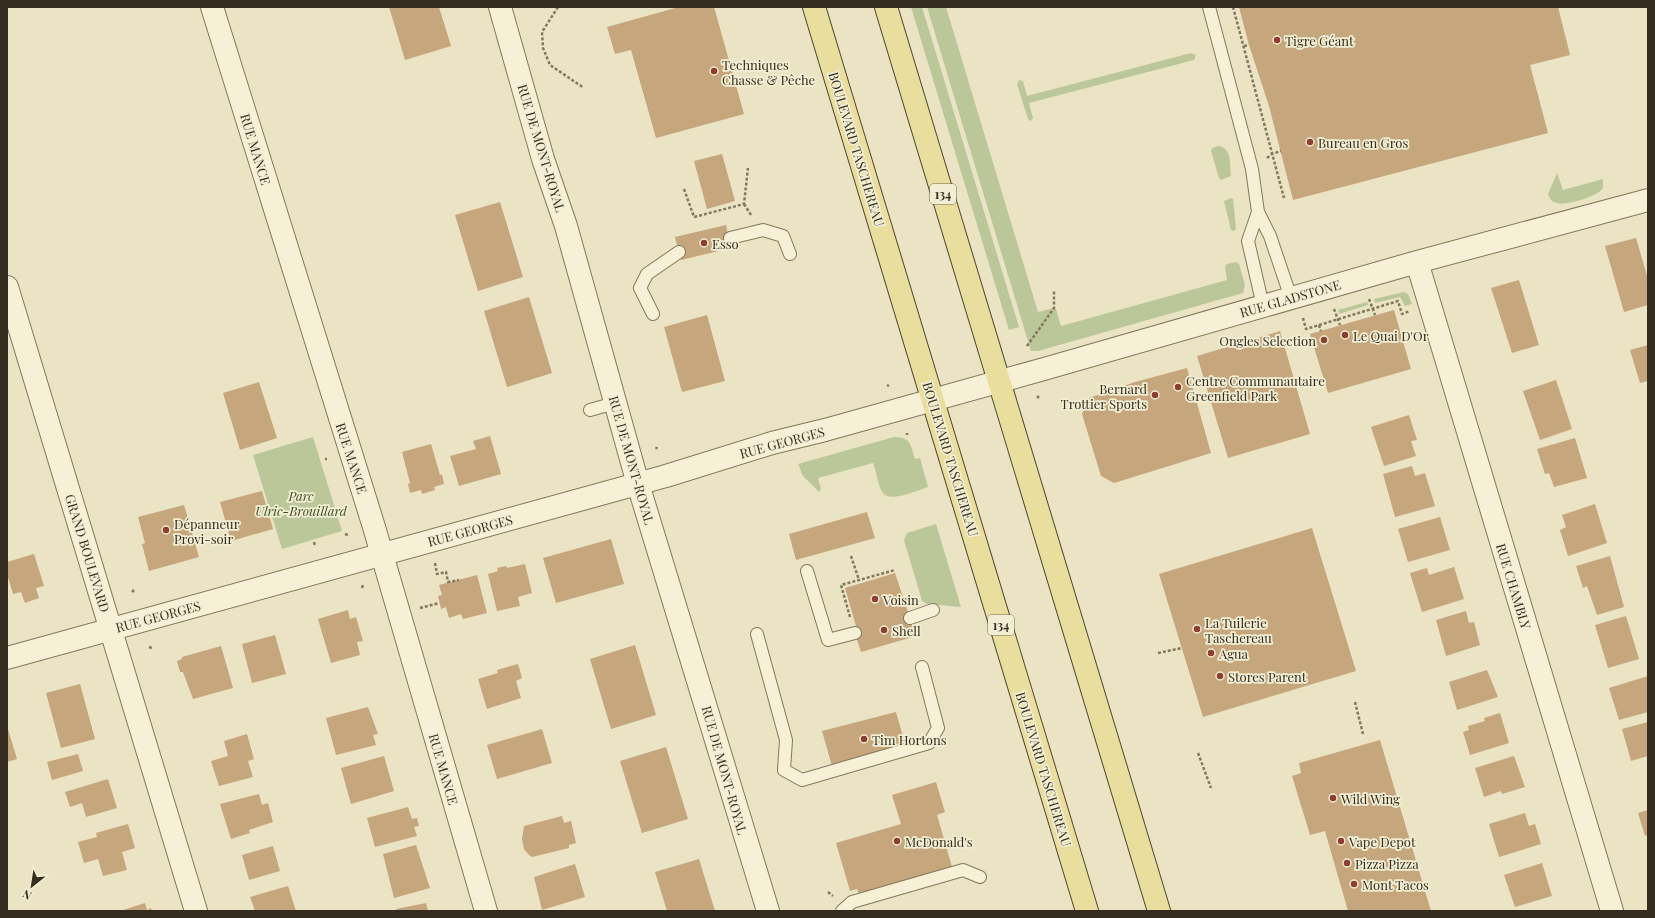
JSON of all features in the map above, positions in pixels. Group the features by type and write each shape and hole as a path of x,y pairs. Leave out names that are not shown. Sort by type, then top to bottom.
{"main road":[{"name":"BOULEVARD TASCHEREAU","path":"814,7 1087,911"},
{"name":"134","path":"886,7 1159,911"}],"street":[{"name":"RUE MANCE","path":"212,7 382,555 486,911"},
{"name":"RUE DE MONT-ROYAL","path":"500,7 543,159 566,226 638,484 768,911"},
{"name":"RUE GLADSTONE","path":"932,400 1417,262 1648,200"},
{"name":"RUE CHAMBLY","path":"1417,262 1612,911"},
{"name":"GRAND BOULEVARD","path":"7,287 196,911"},
{"name":"RUE GEORGES","path":"7,658 638,484 772,443 825,430 932,400"}],"lane":[{"path":"1209,7 1252,169 1258,212 1270,236 1291,298"},
{"path":"1258,212 1248,241 1263,306"},
{"path":"730,238 763,230 783,236 790,254"},
{"path":"653,314 640,288 647,274 679,252"},
{"path":"590,410 615,403"},
{"path":"808,571 828,640 854,628"},
{"path":"910,618 933,610"},
{"path":"757,634 786,740 784,770 802,780 929,743 938,728 922,667"},
{"path":"842,911 852,902 963,870 980,876"}],"path":[{"path":"558,7 542,32 543,48 550,66 584,88"},
{"path":"1233,7 1284,198"},
{"path":"1244,46 1249,45"},
{"path":"1244,72 1250,70"},
{"path":"1267,158 1272,154 1281,151"},
{"path":"684,189 694,217 744,204 748,168"},
{"path":"1027,346 1054,308 1054,291"},
{"path":"1370,301 1375,315"},
{"path":"1303,317 1306,329 1398,302 1402,314 1412,311"},
{"path":"1335,311 1340,325"},
{"path":"1319,325 1320,331"},
{"path":"314,542 315,546"},
{"path":"851,556 859,580"},
{"path":"435,563 437,574 446,572 448,582 459,580"},
{"path":"854,628 841,585 895,570"},
{"path":"420,608 439,603"},
{"path":"1158,653 1182,648"},
{"path":"1355,702 1363,734"},
{"path":"1198,753 1211,788"}],"green space":[{"path":"911,7 922,7 1019,327 1009,330"},
{"path":"927,7 946,7 1038,312 1054,308 1056,309 1061,326 1227,280 1225,267 1227,264 1236,262 1239,264 1245,285 1243,293 1038,351 1031,351"},
{"path":"1191,53 1196,55 1194,60 1029,103 1033,118 1031,121 1028,119 1017,84 1019,80 1023,81 1027,96"},
{"path":"1219,146 1226,150 1230,158 1231,167 1231,176 1221,180 1219,178 1211,151 1212,148"},
{"path":"1557,173 1563,190 1603,179 1603,188 1595,194 1582,200 1561,204 1555,203 1551,200 1548,194"},
{"path":"1231,198 1233,199 1236,229 1234,231 1231,230 1224,201"},
{"path":"1404,292 1408,294 1412,304 1405,306 1400,297 1375,303 1374,299"},
{"path":"1367,302 1368,305 1339,314 1338,310"},
{"name":"Parc Ulric-Brouillard","path":"313,437 342,531 282,549 253,455"},
{"path":"894,437 907,440 911,446 915,459 920,458 928,487 904,495 891,497 886,496 879,486 873,463 818,478 821,489 819,492 803,476 798,464"},
{"path":"936,524 961,607 927,604 922,601 904,540 907,533"}],"building":[{"path":"389,7 439,7 451,46 405,60"},
{"path":"679,7 714,7 744,114 656,138 631,50 615,54 607,27"},
{"path":"1239,7 1558,7 1570,55 1530,65 1548,133 1293,200 1269,106 1249,45"},
{"path":"722,154 735,201 707,209 694,161"},
{"path":"500,202 523,277 478,291 455,215"},
{"name":"Esso","path":"726,225 731,248 681,260 675,237"},
{"path":"1636,238 1648,279 1648,305 1624,312 1605,246"},
{"path":"1519,280 1539,345 1512,353 1491,288"},
{"path":"529,297 552,373 507,387 484,311"},
{"path":"1394,310 1411,369 1328,393 1310,334"},
{"path":"707,315 725,381 682,392 664,327"},
{"path":"1280,331 1310,434 1228,458 1197,356"},
{"path":"1648,345 1648,381 1640,383 1630,350"},
{"path":"1187,368 1211,453 1114,483 1101,476 1082,414 1089,398 1135,382"},
{"path":"1556,380 1572,429 1540,440 1523,391"},
{"path":"259,382 277,438 240,450 223,393"},
{"path":"1409,415 1417,440 1411,441 1416,456 1384,466 1371,427"},
{"path":"490,436 501,474 459,486 450,456 476,449 473,441"},
{"path":"1575,438 1587,478 1554,487 1549,473 1545,474 1537,449"},
{"path":"431,444 444,484 434,487 435,490 422,494 421,490 410,493 408,484 410,483 402,452"},
{"path":"1412,466 1415,476 1425,473 1435,506 1395,517 1383,474"},
{"path":"262,491 273,529 231,541 220,502"},
{"path":"1595,504 1607,543 1568,556 1560,530 1566,527 1562,515"},
{"name":"Dépanneur Provi-soir","path":"184,505 199,557 149,571 142,544 145,543 138,517"},
{"path":"867,512 875,538 796,560 789,534"},
{"path":"1440,517 1450,550 1408,562 1398,529"},
{"path":"1312,528 1356,671 1203,717 1159,574"},
{"path":"611,539 624,584 556,603 543,558"},
{"path":"34,554 44,586 36,588 39,598 25,603 21,592 13,594 7,574 7,562"},
{"path":"1610,556 1624,607 1597,615 1587,586 1583,588 1576,566"},
{"path":"525,564 532,593 518,597 520,606 497,611 488,574 498,571 497,568 506,566 507,568"},
{"path":"1454,567 1464,599 1422,612 1410,573 1427,568 1429,575"},
{"path":"895,573 916,636 861,652 853,627 856,626 845,588"},
{"path":"477,575 487,613 463,619 461,614 449,618 446,607 441,609 438,596 442,595 439,585"},
{"path":"348,610 350,619 356,617 363,641 357,642 360,655 331,663 318,619"},
{"path":"1466,611 1469,623 1474,622 1480,645 1446,656 1436,620"},
{"path":"1626,616 1639,659 1608,668 1595,625"},
{"path":"275,635 286,674 252,683 242,644"},
{"path":"635,645 656,715 611,729 590,659"},
{"path":"221,646 233,688 193,699 183,672 180,672 177,661 182,659 182,657"},
{"path":"518,664 522,678 516,681 521,698 487,709 478,679 498,673 497,670"},
{"path":"1487,670 1498,697 1457,710 1449,682"},
{"path":"1648,676 1648,712 1619,720 1609,688"},
{"path":"80,684 95,739 61,748 46,693"},
{"path":"368,707 378,734 373,735 376,745 336,755 326,718"},
{"name":"Tim Hortons","path":"896,712 906,747 832,766 822,731"},
{"path":"1500,713 1509,743 1470,755 1463,732 1469,730 1468,726 1485,721 1484,718"},
{"path":"1648,722 1648,756 1631,761 1622,729"},
{"path":"7,726 17,759 7,762"},
{"path":"542,729 552,763 497,779 487,745"},
{"path":"247,734 254,759 248,761 253,777 219,786 211,761 228,756 224,741"},
{"path":"1380,740 1431,911 1348,911 1325,831 1310,835 1292,776 1301,773 1299,763"},
{"path":"666,747 688,819 642,833 620,761"},
{"path":"78,754 83,771 52,780 47,762"},
{"path":"384,756 394,791 351,804 341,768"},
{"path":"1514,756 1525,787 1502,794 1501,791 1484,797 1475,768"},
{"path":"108,779 117,808 86,817 82,803 70,807 65,792"},
{"path":"936,782 945,812 937,815 952,867 859,894 857,889 850,891 836,843 901,824 892,795"},
{"path":"259,794 262,805 268,803 273,822 249,830 250,833 231,839 220,804"},
{"path":"408,807 412,819 417,818 419,826 414,827 417,836 375,847 367,818"},
{"path":"1648,810 1648,835 1645,836 1638,813"},
{"path":"1525,813 1529,826 1535,824 1541,844 1499,857 1489,824"},
{"path":"562,816 564,823 571,821 576,843 569,845 569,848 532,857 529,855 524,849 522,839 524,826"},
{"path":"128,824 135,848 122,852 127,870 103,876 98,859 84,863 78,842 97,837 96,833"},
{"path":"416,845 430,888 394,898 383,854"},
{"path":"273,846 280,871 249,880 242,855"},
{"path":"699,859 715,911 667,911 655,872"},
{"path":"1542,863 1552,896 1515,907 1504,875"},
{"path":"575,864 585,897 542,910 534,877"},
{"path":"288,886 296,911 255,911 250,897"},
{"path":"145,903 147,910 151,908 152,911 120,911"},
{"path":"426,903 428,911 397,911 396,909"}],"place":[{"name":"Tigre Géant","path":"1277,40"},
{"name":"Techniques Chasse & Pêche","path":"714,71"},
{"name":"Bureau en Gros","path":"1310,142"},
{"name":"Esso","path":"704,243"},
{"name":"Le Quai D'Or","path":"1345,335"},
{"name":"Ongles Selection","path":"1324,340"},
{"name":"Centre Communautaire Greenfield Park","path":"1178,387"},
{"name":"Bernard Trottier Sports","path":"1155,395"},
{"name":"Dépanneur Provi-soir","path":"166,530"},
{"name":"Voisin","path":"875,599"},
{"name":"La Tuilerie Taschereau","path":"1197,629"},
{"name":"Shell","path":"884,630"},
{"name":"Agua","path":"1211,653"},
{"name":"Stores Parent","path":"1220,676"},
{"name":"Tim Hortons","path":"864,739"},
{"name":"Wild Wing","path":"1333,798"},
{"name":"McDonald's","path":"897,841"},
{"name":"Vape Depot","path":"1341,841"},
{"name":"Pizza Pizza","path":"1347,863"},
{"name":"Mont Tacos","path":"1354,884"}]}
